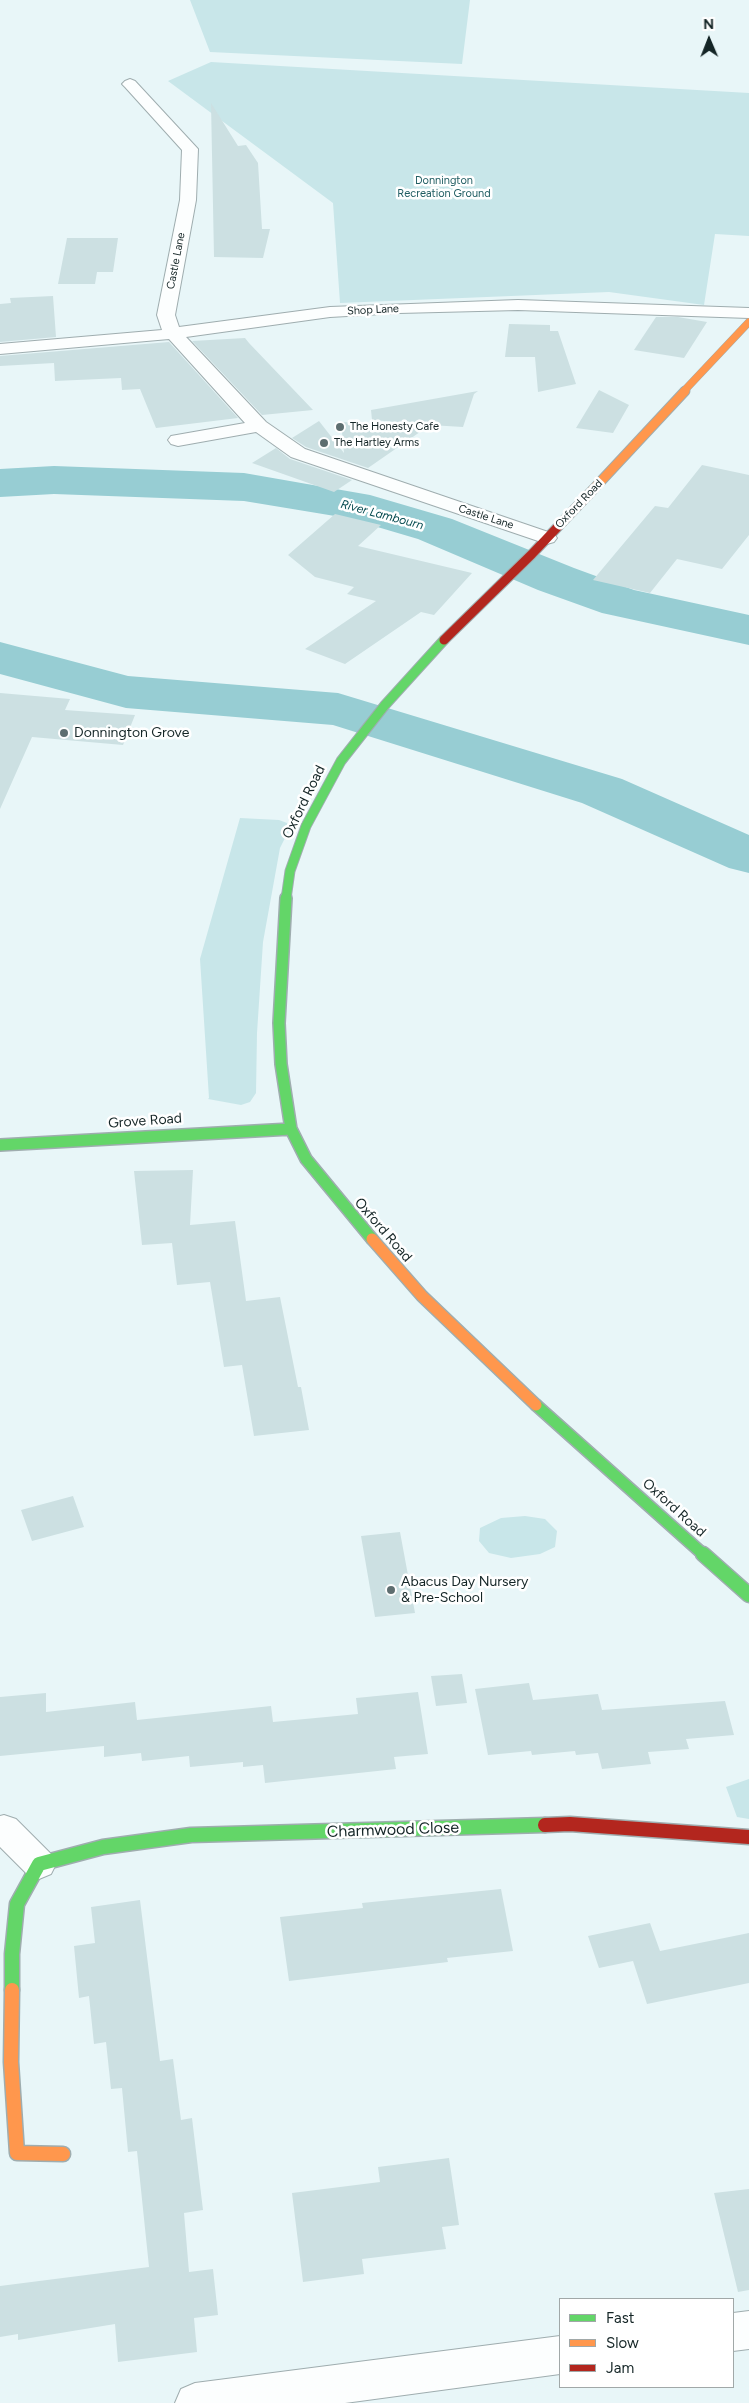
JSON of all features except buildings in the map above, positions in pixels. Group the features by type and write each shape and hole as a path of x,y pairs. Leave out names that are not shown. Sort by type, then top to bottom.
{"main road":[{"name":"Oxford Road","path":"749,322 532,554 432,652 385,705 341,761 312,813 297,847 290,871 284,909 279,1023 281,1064 291,1129 306,1159 339,1201 422,1296 550,1418 749,1595"},
{"name":"Grove Road","path":"0,1145 291,1129"},
{"name":"Charmwood Close","path":"39,1864 103,1847 192,1835 570,1824 749,1837"},
{"path":"39,1864 17,1904 12,1954 11,2062 17,2153 63,2154"}],"street":[{"name":"Castle Lane","path":"130,84 190,149 188,200 166,315 172,332 259,426 305,455 547,538"},
{"name":"Shop Lane","path":"0,349 140,338 172,332 330,312 399,308 518,305 749,313"},
{"path":"178,440 259,426"},
{"path":"4,1829 39,1864"},
{"path":"734,2332 749,2330"},
{"path":"195,2403 559,2355"}],"green space":[{"path":"190,0 470,0 462,64 210,52"},
{"name":"Donnington Recreation Ground","path":"211,62 749,93 749,236 715,234 704,305 609,292 340,303 333,203 168,81"},
{"path":"240,818 279,820 287,823 290,828 280,848 263,942 257,1033 256,1093 250,1102 241,1105 208,1099 200,959"},
{"path":"525,1516 545,1519 557,1531 555,1547 540,1554 511,1558 489,1553 479,1541 480,1528 501,1518"},
{"path":"749,1779 749,1819 737,1817 726,1787"}],"waterway":[{"name":"River Lambourn","path":"0,483 54,480 244,487 353,505 435,529 556,579 620,602 749,630"},
{"path":"0,658 126,692 338,709 602,791 749,856"}],"traffic: fast":[{"path":"372,1239 306,1159 291,1129 281,1064 279,1023 284,909 290,871 306,826 341,761 385,705 444,640"},
{"path":"0,1145 291,1129"},
{"path":"536,1405 749,1595"},
{"path":"12,1990 12,1954 17,1904 39,1864 103,1847 191,1835 545,1825"}],"traffic: slow":[{"path":"588,495 749,322"},
{"path":"372,1239 422,1296 536,1405"},
{"path":"12,1990 11,2062 17,2153 63,2154"}],"traffic: jam":[{"path":"444,640 532,554 588,495"},
{"path":"545,1825 570,1824 749,1837"}],"place":[{"name":"The Honesty Cafe","path":"340,427"},
{"name":"The Hartley Arms","path":"324,443"},
{"name":"Donnington Grove","path":"64,733"},
{"name":"Abacus Day Nursery & Pre-School","path":"391,1590"}]}
